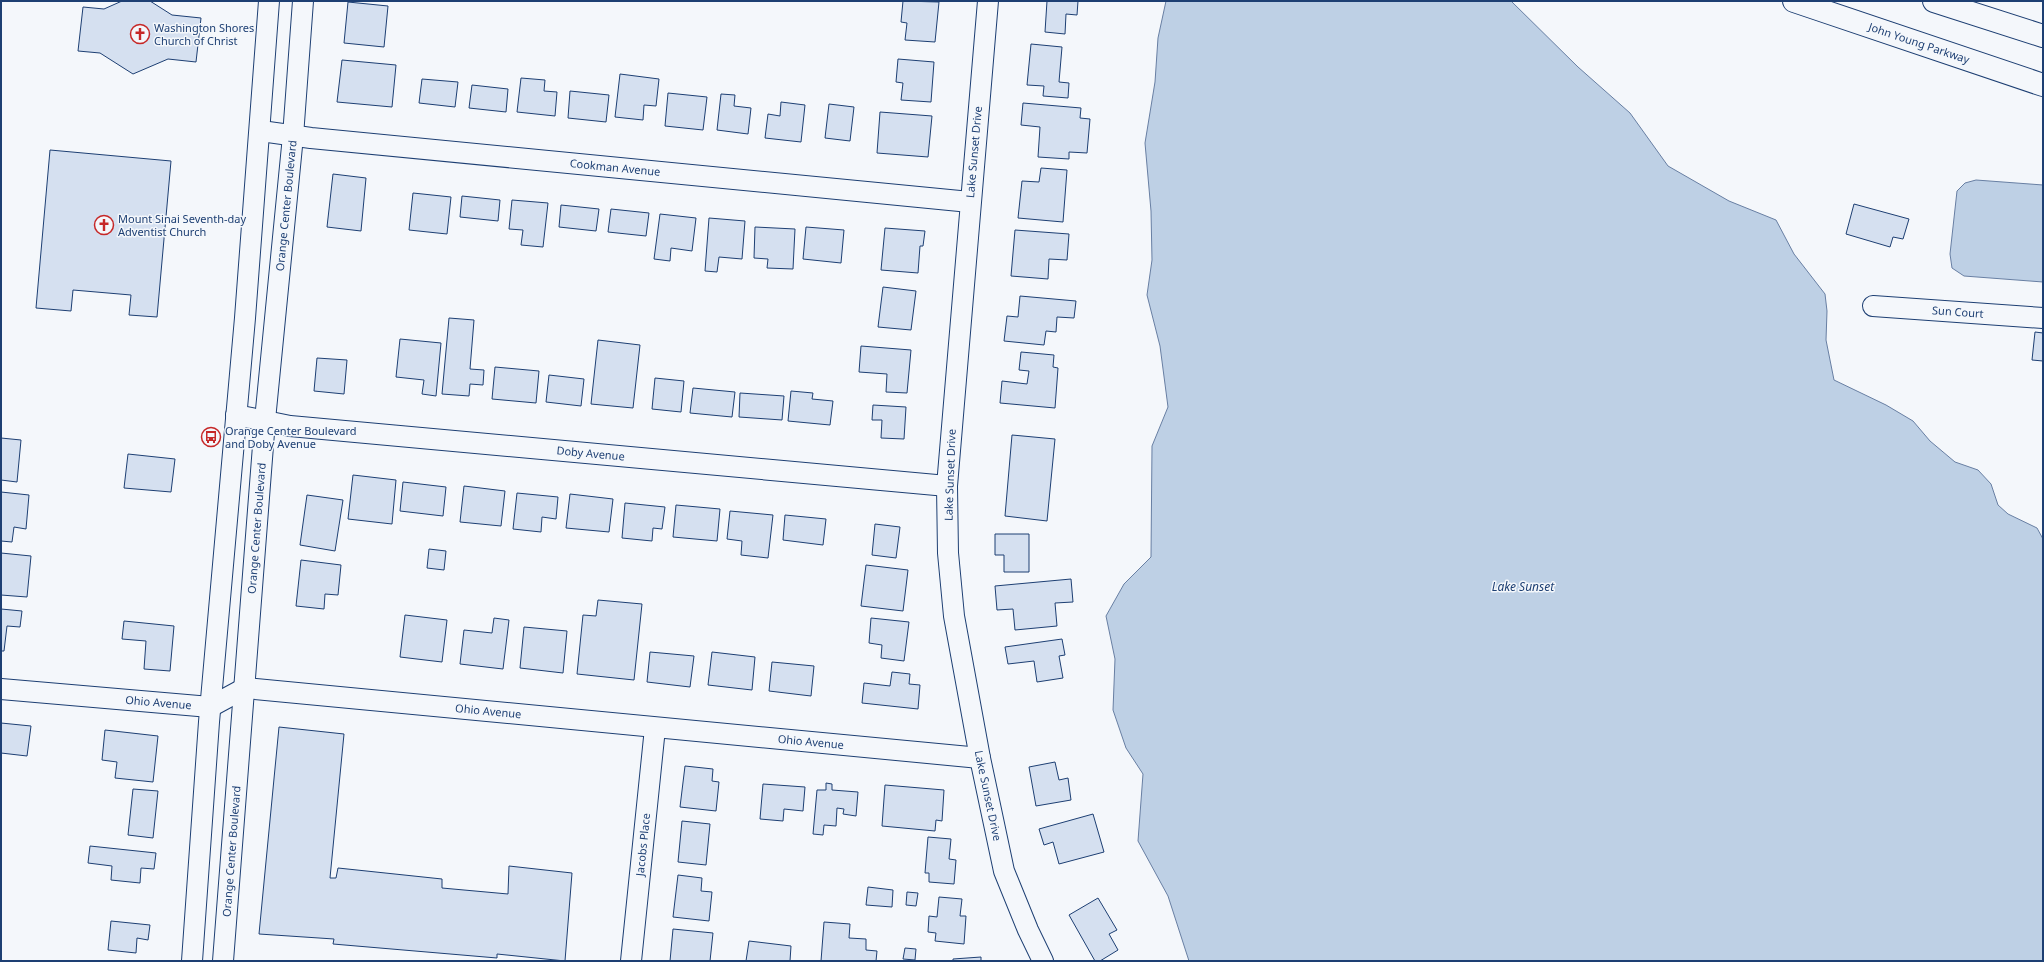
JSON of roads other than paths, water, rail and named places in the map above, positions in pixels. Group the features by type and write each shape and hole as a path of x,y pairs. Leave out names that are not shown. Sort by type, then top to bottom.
{"main road":[{"name":"John Young Parkway","path":"1794,1 1918,44 2043,84"},
{"path":"1934,1 2043,36"}],"street":[{"path":"192,961 210,707 260,131 269,1"},
{"name":"Orange Center Boulevard","path":"223,961 265,420 292,136 303,1"},
{"name":"Lake Sunset Drive","path":"988,1 947,486 948,553 954,616 980,758 1004,871 1028,930 1043,961"},
{"name":"Cookman Avenue","path":"260,131 292,136 970,202"},
{"name":"Sun Court","path":"1873,306 2043,318"},
{"name":"Doby Avenue","path":"236,415 290,426 947,486"},
{"path":"210,707 245,688"},
{"name":"Ohio Avenue","path":"245,688 980,758"},
{"name":"Ohio Avenue","path":"1,689 210,707"},
{"name":"Jacobs Place","path":"631,961 655,728"}],"water":[{"name":"Lake Sunset","path":"1166,1 1511,1 1578,67 1630,113 1668,166 1729,201 1776,220 1794,254 1825,294 1827,311 1826,340 1834,380 1886,405 1913,421 1930,441 1955,462 1978,470 1991,484 1998,505 2008,514 2037,528 2043,539 2043,961 1189,961 1168,896 1138,841 1143,774 1126,748 1113,710 1115,659 1106,616 1124,584 1151,557 1152,446 1168,407 1160,346 1147,295 1152,260 1151,211 1145,143 1155,82 1158,38"},
{"path":"1976,180 2043,185 2043,282 1964,276 1952,268 1950,254 1957,191 1965,183"}],"place":[{"name":"Washington Shores Church of Christ","path":"140,34"},
{"name":"Mount Sinai Seventh-day Adventist Church","path":"104,225"},
{"name":"Orange Center Boulevard and Doby Avenue","path":"211,437"}]}
